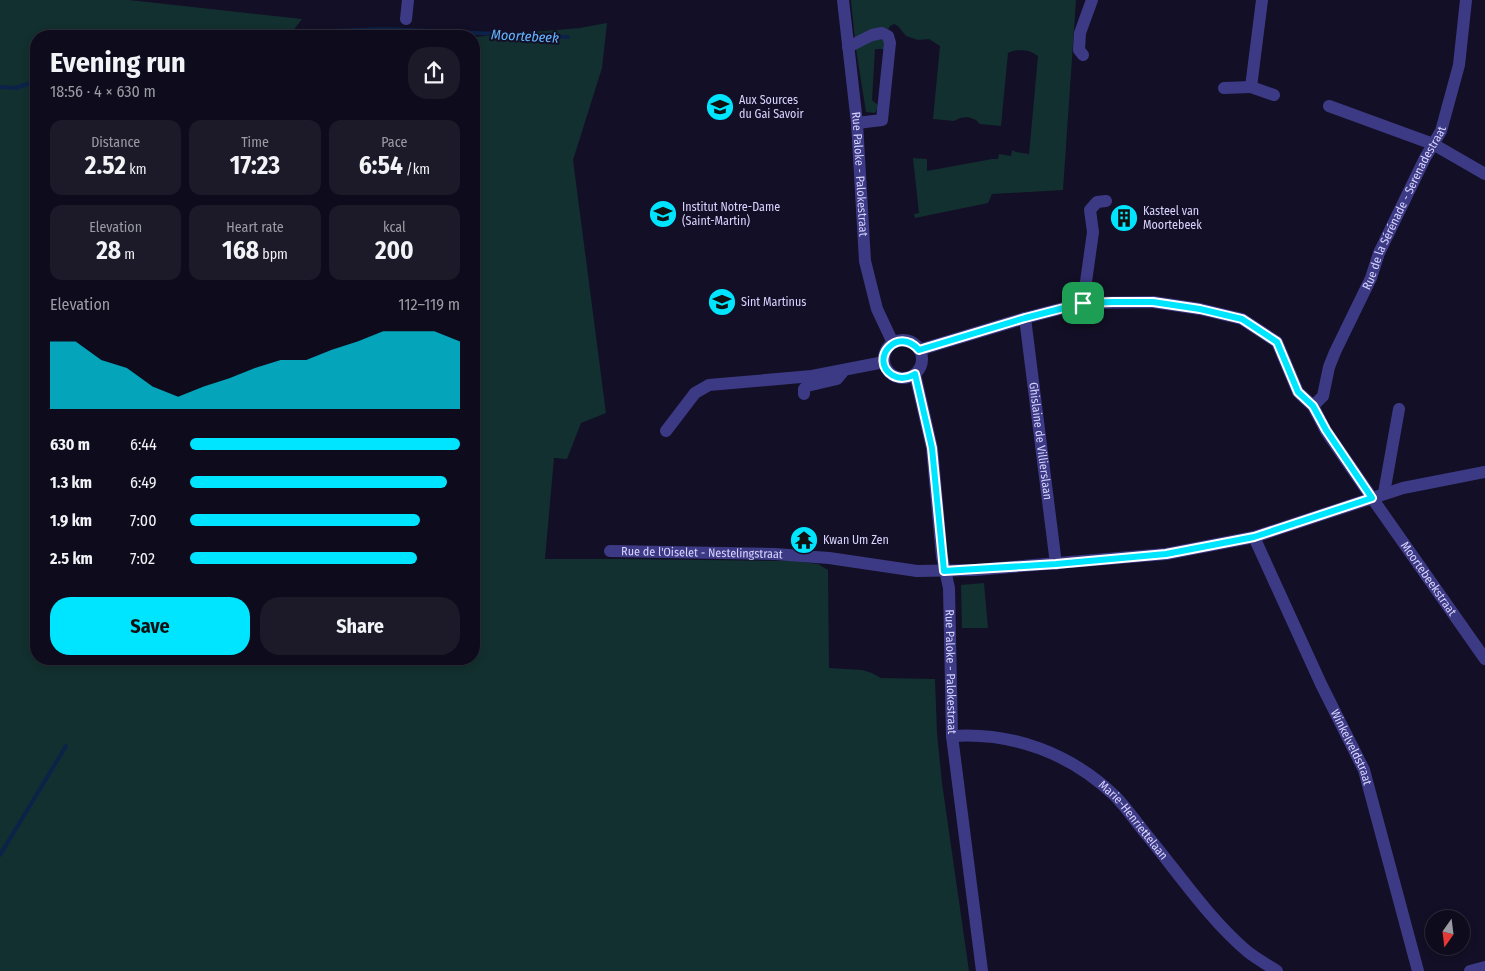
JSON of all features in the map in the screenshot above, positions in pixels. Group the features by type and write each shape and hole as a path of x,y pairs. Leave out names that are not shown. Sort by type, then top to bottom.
{"street":[{"path":"406,19 408,0"},
{"name":"Rue Paloke - Palokestraat","path":"843,0 857,123 865,261 877,309 893,343"},
{"path":"1083,55 1079,50 1080,33 1092,0"},
{"path":"1250,87 1262,0"},
{"name":"Rue de la Sérénade - Serenadestraat","path":"1313,406 1323,396 1329,367 1335,352 1370,278 1379,253 1425,158 1441,130 1459,65 1466,0"},
{"path":"848,47 872,35 882,33 888,36 890,43 882,120 857,123"},
{"path":"1224,88 1250,87 1274,95"},
{"path":"1329,106 1433,144 1485,174"},
{"path":"1083,303 1093,232 1090,210 1097,202 1106,200"},
{"name":"Moortebeekstraat","path":"919,350 1025,318 1083,303 1153,302 1200,309 1242,319 1277,342 1298,392 1313,406 1326,430 1372,498 1485,659"},
{"name":"Ghislaine de Villierslaan","path":"1025,318 1056,564"},
{"path":"915,374 902,378 890,374 884,362 884,355 887,348 898,341 910,342 919,350"},
{"name":"Rue Paloke - Palokestraat","path":"919,350 921,363 915,374 932,448 944,571 949,588 952,736 982,971"},
{"path":"666,431 695,393 709,385 812,376 884,362"},
{"path":"804,394 804,389 807,386 837,379 846,369"},
{"path":"1384,493 1398,409"},
{"name":"Rue de l'Oiselet - Nestelingstraat","path":"610,551 775,554 829,558 917,571 1056,564 1166,554 1254,537 1384,493 1485,472"},
{"name":"Winkelveldstraat","path":"1254,537 1321,684 1364,770 1418,971"},
{"name":"Marie-Henriettelaan","path":"952,736 1000,737 1031,744 1054,754 1085,772 1115,796 1215,919 1249,953 1277,971"},
{"path":"1470,971 1485,967"}],"green space":[{"path":"0,0 129,0 302,19 294,30 30,30 30,665 480,665 480,36 580,28 607,23 602,68 573,160 606,413 581,423 567,459 554,458 545,559 794,561 818,564 828,570 829,668 862,670 881,678 935,679 937,733 942,783 969,971 0,971"},
{"path":"851,0 1076,0 1063,190 992,194 988,203 915,218 914,214 919,213 913,158 927,159 927,171 998,159 999,154 1011,156 1012,150 1029,154 1038,56 1024,50 1008,53 1001,126 980,124 968,117 954,121 933,119 940,46 929,39 918,40 906,36 894,24 888,30 855,40"},
{"path":"875,39 884,40 885,49 875,49 872,100 879,106 875,113 866,112 856,49"},
{"path":"984,583 988,628 962,628 961,585"}],"waterway":[{"name":"Moortebeek","path":"357,30 407,30"},
{"name":"Moortebeek","path":"480,33 568,37"},
{"path":"0,87 16,88 30,83"},
{"path":"0,855 66,746"}],"place":[{"name":"Aux Sources du Gai Savoir","path":"720,107"},
{"name":"Institut Notre-Dame (Saint-Martin)","path":"663,214"},
{"name":"Kasteel van Moortebeek","path":"1124,218"},
{"name":"Sint Martinus","path":"722,302"},
{"name":"Kwan Um Zen","path":"804,540"}],"route":[{"path":"1153,302 1200,309 1242,319 1277,342 1298,392 1313,406 1326,430 1372,498 1254,537 1166,554 1056,564 944,571 932,448 920,393 915,374 909,377 896,377 886,369 884,355 887,348 893,343 904,341 915,345 919,350 1025,318 1083,303 1153,302"}]}
